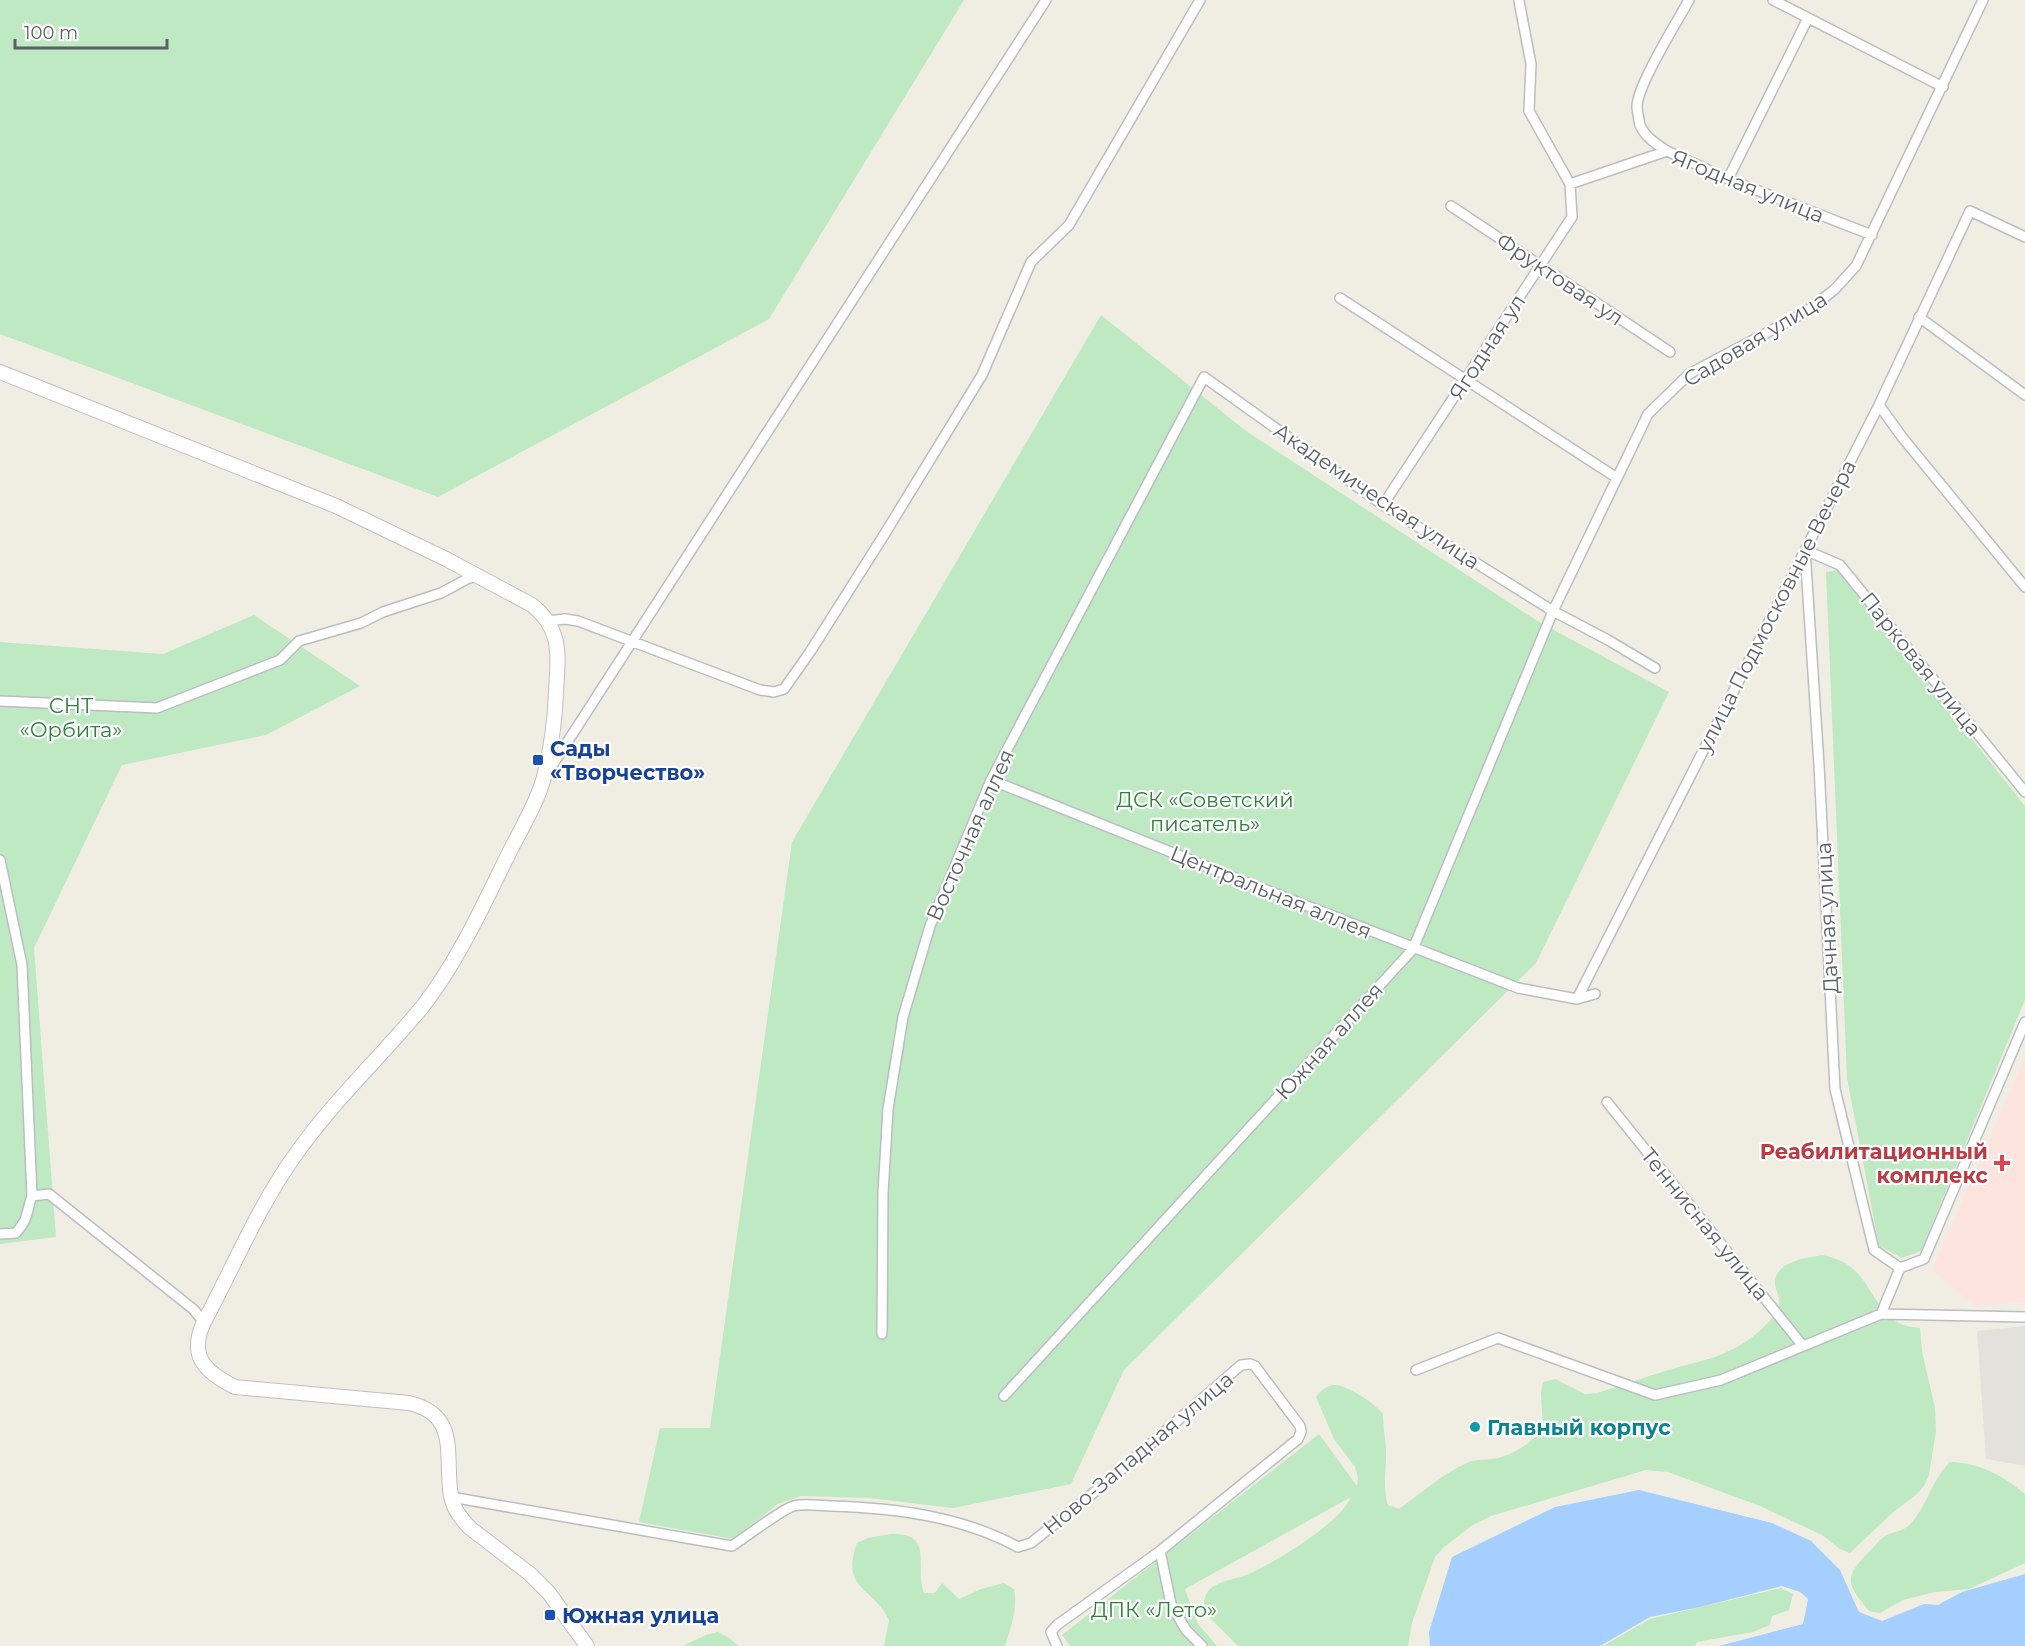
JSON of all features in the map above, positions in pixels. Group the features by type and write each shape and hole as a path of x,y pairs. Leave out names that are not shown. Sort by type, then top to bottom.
{"street":[{"path":"587,1646 549,1593 530,1574 461,1520 451,1497 446,1431 435,1415 427,1409 409,1403 235,1387 211,1374 202,1361 198,1341 204,1322 270,1195 296,1154 346,1093 401,1033 444,976 489,894 543,779 1046,0"},
{"path":"548,621 565,619 578,621 760,690 774,692 784,688 810,652 878,545 982,375 1031,262 1069,225 1200,0"},
{"path":"1667,151 1650,140 1640,125 1637,105 1651,70 1689,0"},
{"path":"1773,0 1943,87"},
{"name":"Садовая улица","path":"1551,616 1648,414 1689,374 1804,313 1834,290 1856,266 1983,0"},
{"path":"1519,1 1531,64 1529,111 1570,184"},
{"path":"1728,179 1808,18"},
{"name":"Ягодная улица","path":"1570,184 1667,151 1728,179 1872,235"},
{"name":"Ягодная ул","path":"1383,505 1572,217 1570,184"},
{"name":"Фруктовая ул","path":"1451,206 1670,352"},
{"name":"улица Подмосковные Вечера","path":"1577,999 1879,405 1970,211 2025,237"},
{"path":"1341,298 1617,478"},
{"path":"1919,317 2025,395"},
{"path":"0,372 336,506 532,605 548,621 555,636 558,652 555,714 543,779"},
{"name":"Академическая улица","path":"1204,377 1383,505 1551,616 1608,640 1655,668"},
{"name":"Восточная аллея","path":"882,1334 888,1109 903,1017 930,926 991,780 1204,377"},
{"path":"1879,405 1902,437 2025,587"},
{"name":"Парковая улица","path":"1805,550 1840,565 2025,792"},
{"name":"Дачная улица","path":"1805,550 1819,765 1835,1089 1874,1250 1900,1268"},
{"path":"0,701 158,708 280,660 299,641 361,623 383,612 441,593 466,579 477,576"},
{"name":"Южная аллея","path":"1004,1396 1413,949 1551,616"},
{"name":"Центральная аллея","path":"991,780 1413,949 1518,988 1577,999"},
{"path":"0,860 22,965 33,1196 29,1205 28,1219 16,1233 0,1234"},
{"path":"1577,999 1595,994"},
{"path":"1881,1314 1900,1268 1924,1259 2025,1022"},
{"name":"Теннисная улица","path":"1606,1102 1803,1346"},
{"path":"33,1196 50,1194 193,1309 204,1322"},
{"path":"1416,1370 1498,1338 1655,1395 1721,1380 1881,1314 2025,1317"},
{"name":"Ново-Западная улица","path":"451,1497 732,1546 792,1506 850,1507 919,1513 975,1527 1018,1547 1031,1543 1107,1482 1241,1365 1255,1366 1300,1426 1301,1432 1298,1438 1160,1551 1057,1625 1051,1632 1057,1646"},
{"path":"1160,1551 1171,1604 1186,1630 1202,1646"}],"shaded area":[{"name":"Реабилитационный комплекс","path":"2025,1057 2025,1302 1975,1306 1932,1270"},
{"path":"2025,1326 2025,1466 1986,1459 1977,1331"}],"green space":[{"path":"0,0 964,0 769,319 438,497 0,334"},
{"name":"ДСК «Советский писатель»","path":"1101,315 1246,431 1539,622 1669,692 1536,963 1124,1370 1071,1484 953,1508 870,1498 801,1496 778,1504 733,1539 639,1522 660,1428 710,1428 792,842"},
{"path":"1838,570 2025,806 2025,1000 1921,1251 1902,1258 1879,1246 1847,1078 1826,572"},
{"name":"СНТ «Орбита»","path":"254,615 360,686 266,735 122,765 34,948 56,1237 0,1244 0,642 163,654"},
{"name":"ДПК «Лето»","path":"1822,1255 1838,1259 1858,1274 1886,1313 1897,1322 1920,1328 1922,1351 1935,1408 1936,1431 1929,1475 1924,1486 1850,1553 1840,1549 1822,1535 1760,1506 1668,1472 1646,1470 1491,1516 1471,1526 1435,1557 1412,1623 1408,1646 1238,1646 1203,1611 1208,1591 1219,1584 1249,1574 1306,1541 1334,1519 1351,1497 1185,1589 1198,1624 1217,1646 1070,1646 1062,1635 1319,1434 1357,1486 1358,1478 1355,1467 1334,1439 1316,1397 1326,1387 1335,1385 1347,1388 1368,1400 1383,1414 1386,1498 1388,1505 1399,1509 1441,1477 1459,1467 1472,1461 1507,1455 1532,1440 1543,1429 1541,1393 1543,1382 1555,1379 1585,1394 1597,1393 1726,1352 1759,1331 1775,1313 1779,1305 1779,1297 1775,1283 1780,1270 1801,1259"},
{"path":"1950,1462 1971,1464 1990,1471 2025,1494 2025,1563 1969,1589 1935,1592 1903,1600 1880,1613 1869,1611 1853,1588 1851,1576 1854,1569 1883,1538 1903,1529 1913,1521 1939,1475"},
{"path":"891,1534 905,1535 918,1545 924,1593 935,1593 942,1583 959,1599 981,1589 1004,1583 1014,1589 1012,1624 1005,1646 884,1646 889,1620 875,1600 855,1579 853,1558 857,1543 868,1538"},
{"path":"1781,1588 1793,1594 1789,1610 1772,1616 1770,1625 1753,1632 1697,1642 1695,1646 1603,1646 1650,1619"},
{"path":"718,1632 739,1646 683,1646 706,1635"}],"water":[{"path":"1639,1490 1772,1523 1811,1541 1840,1570 1859,1612 1882,1621 1924,1604 1938,1605 1962,1592 2025,1574 2025,1646 1719,1646 1803,1624 1808,1599 1800,1592 1782,1586 1650,1617 1600,1646 1430,1646 1429,1632 1452,1557 1555,1507"}],"place":[{"name":"Сады «Творчество»","path":"538,760"},
{"name":"Реабилитационный комплекс","path":"2002,1163"},
{"name":"Главный корпус","path":"1475,1427"},
{"name":"Южная улица","path":"550,1615"}]}
